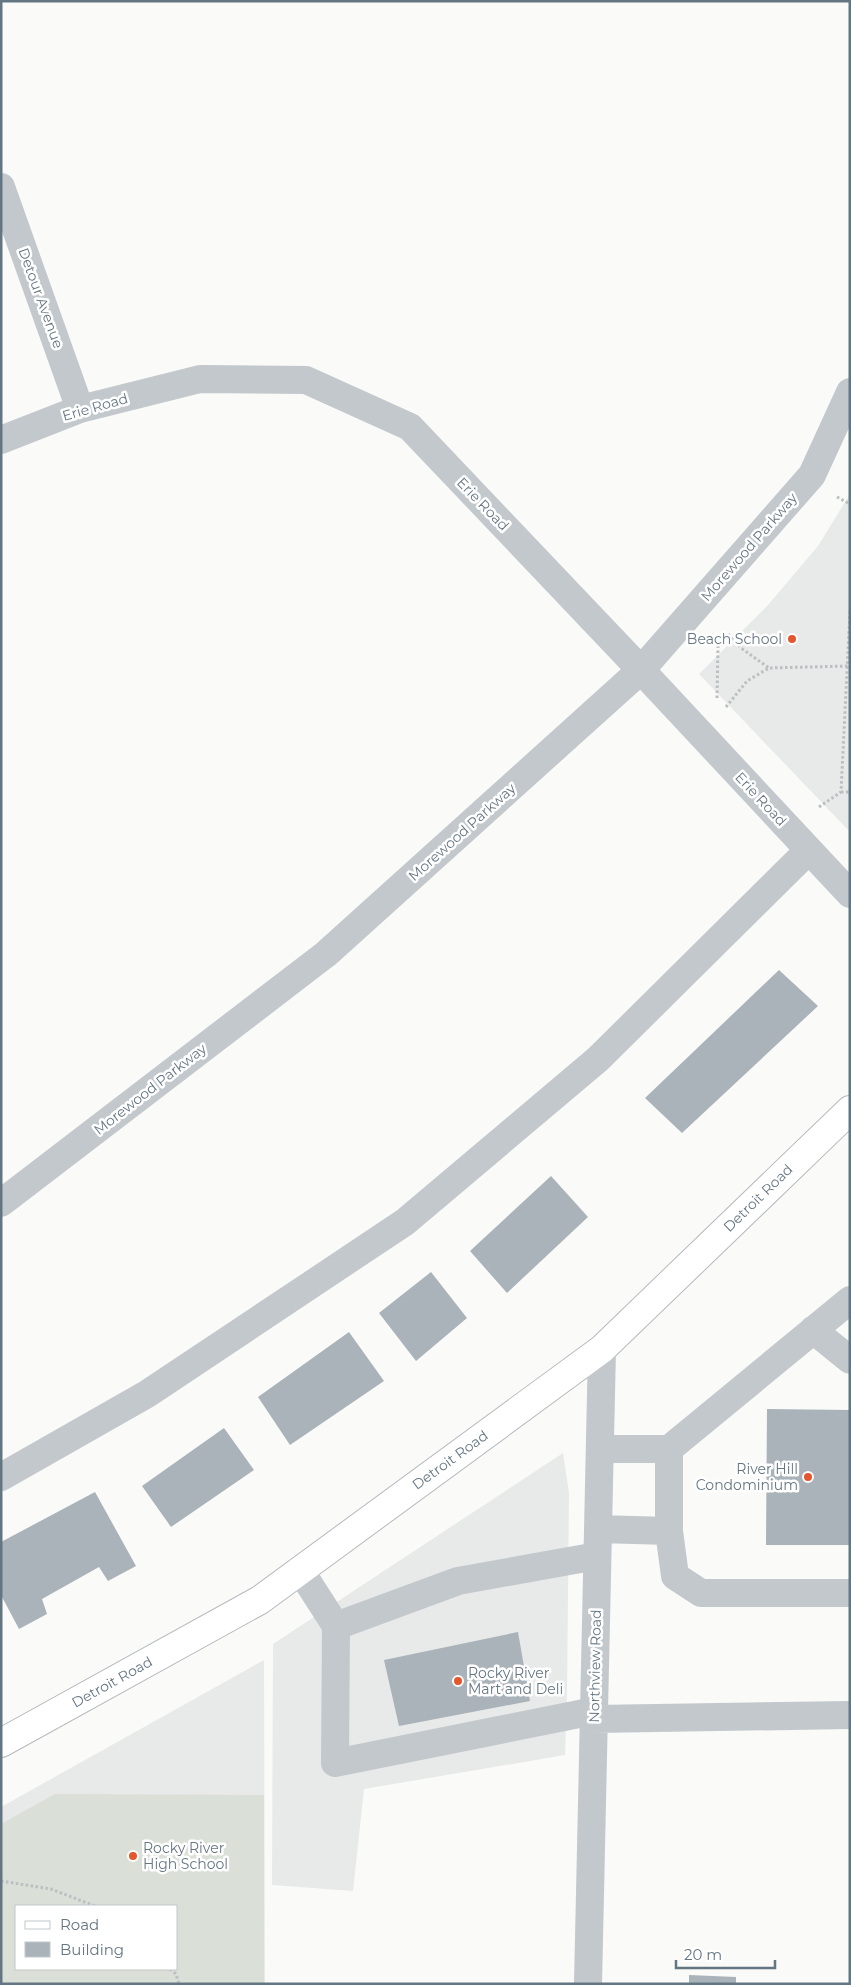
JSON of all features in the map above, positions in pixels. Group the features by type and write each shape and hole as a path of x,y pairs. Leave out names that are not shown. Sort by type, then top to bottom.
{"main road":[{"name":"Detroit Road","path":"1,1743 260,1600 602,1349 850,1110"}],"street":[{"name":"Detour Avenue","path":"1,187 80,409"},
{"name":"Erie Road","path":"1,440 80,409 200,379 306,380 410,427 850,894"},
{"name":"Morewood Parkway","path":"1,1203 326,954 641,670 812,475 850,392"},
{"path":"1,1477 147,1394 405,1222 598,1059 809,850"},
{"path":"600,1449 669,1449 850,1300"},
{"path":"813,1330 850,1360"},
{"name":"Northview Road","path":"588,1984 602,1349"},
{"path":"669,1449 669,1531 675,1576 701,1593 850,1593"},
{"path":"598,1530 669,1531"},
{"path":"336,1626 458,1581 598,1556"},
{"path":"300,1570 336,1626 335,1763 594,1715 850,1715"}],"path":[{"path":"837,497 850,504"},
{"path":"841,792 849,666 850,610"},
{"path":"728,634 741,648 769,668"},
{"path":"717,698 718,645"},
{"path":"726,707 747,681 769,668 849,666"},
{"path":"819,807 841,792 850,792"},
{"path":"1,1881 52,1889 92,1905"},
{"path":"171,1970 176,1974 179,1984"}],"shaded area":[{"name":"Beach School","path":"850,494 850,832 699,674 768,605 818,546"},
{"path":"563,1453 569,1493 565,1755 364,1789 353,1891 272,1885 273,1644"},
{"name":"Rocky River High School","path":"264,1660 265,1984 1,1984 1,1807"},
{"name":"Rocky River High School","path":"55,1794 264,1795 264,1984 1,1984 1,1824"}],"building":[{"path":"779,970 818,1006 682,1133 645,1098"},
{"path":"551,1176 588,1217 507,1293 470,1251"},
{"path":"431,1272 467,1318 416,1361 379,1313"},
{"path":"349,1332 384,1381 290,1445 258,1397"},
{"name":"River Hill Condominium","path":"767,1409 850,1410 850,1545 766,1545"},
{"path":"224,1428 254,1470 171,1527 142,1486"},
{"path":"95,1492 136,1566 108,1581 99,1567 42,1599 47,1614 19,1629 1,1595 1,1542"},
{"name":"Rocky River Mart and Deli","path":"518,1632 530,1701 399,1726 384,1660"},
{"path":"689,1975 736,1977 736,1984 689,1984"}],"place":[{"name":"Beach School","path":"792,639"},
{"name":"River Hill Condominium","path":"808,1477"},
{"name":"Rocky River Mart and Deli","path":"458,1681"},
{"name":"Rocky River High School","path":"133,1856"}]}
